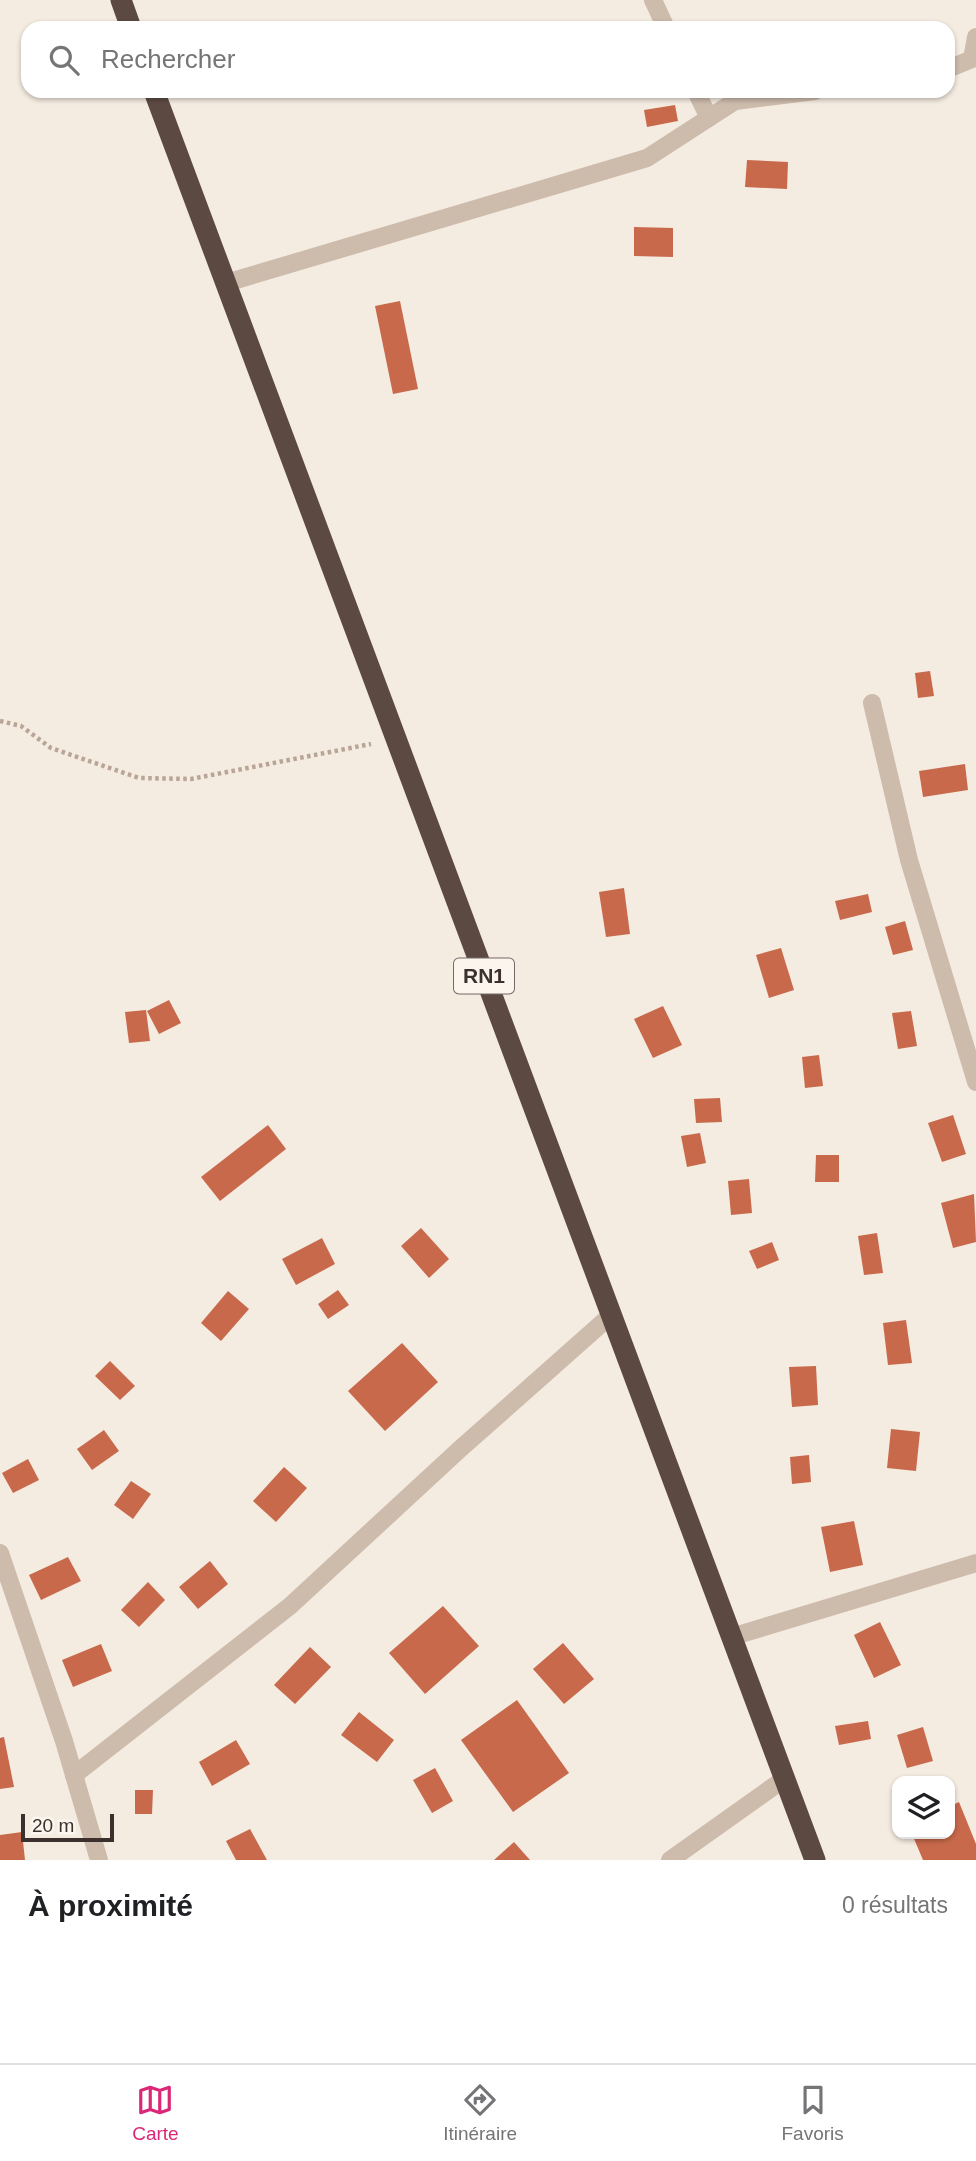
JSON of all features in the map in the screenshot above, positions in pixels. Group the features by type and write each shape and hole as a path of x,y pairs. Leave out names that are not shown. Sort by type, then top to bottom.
{"highway":[{"path":"121,0 128,21"},
{"name":"RN1","path":"157,98 815,1860"}],"street":[{"path":"653,0 663,21"},
{"path":"955,66 972,59 976,37"},
{"path":"699,98 709,118"},
{"path":"226,283 647,158 735,101 759,98"},
{"path":"872,703 909,860 976,1082"},
{"path":"74,1775 290,1606 460,1449 610,1316"},
{"path":"0,1553 74,1775 99,1860"},
{"path":"731,1637 976,1563"},
{"path":"670,1860 784,1779"}],"path":[{"path":"0,721 21,726 51,748 139,778 191,779 396,739"}],"building":[{"path":"675,105 678,121 647,127 644,110"},
{"path":"747,160 788,162 787,189 745,187"},
{"path":"634,227 673,228 673,257 634,256"},
{"path":"400,301 418,389 393,394 375,306"},
{"path":"930,671 934,696 918,698 915,673"},
{"path":"965,764 968,790 923,797 919,771"},
{"path":"624,888 630,934 606,937 599,892"},
{"path":"868,894 872,912 840,920 835,901"},
{"path":"905,921 913,950 893,955 885,927"},
{"path":"781,948 794,990 769,998 756,955"},
{"path":"169,1000 181,1023 159,1034 147,1011"},
{"path":"663,1006 682,1045 653,1058 634,1019"},
{"path":"146,1010 150,1041 129,1043 125,1012"},
{"path":"911,1011 917,1046 898,1049 892,1013"},
{"path":"819,1055 823,1086 805,1088 802,1057"},
{"path":"720,1098 722,1122 696,1123 694,1099"},
{"path":"953,1115 966,1154 942,1162 928,1123"},
{"path":"268,1125 286,1149 220,1201 201,1177"},
{"path":"700,1133 706,1163 687,1167 681,1136"},
{"path":"816,1155 839,1155 839,1182 815,1182"},
{"path":"749,1179 752,1213 731,1215 728,1181"},
{"path":"974,1194 976,1242 953,1248 941,1203"},
{"path":"421,1228 449,1259 429,1278 401,1246"},
{"path":"877,1233 883,1273 864,1275 858,1236"},
{"path":"322,1238 335,1264 296,1285 282,1259"},
{"path":"772,1242 779,1260 757,1269 749,1251"},
{"path":"338,1290 349,1305 328,1319 318,1304"},
{"path":"228,1291 249,1309 221,1341 201,1323"},
{"path":"906,1320 912,1363 888,1365 883,1323"},
{"path":"402,1343 438,1382 385,1431 348,1391"},
{"path":"110,1361 135,1386 120,1400 95,1376"},
{"path":"816,1366 818,1405 792,1407 789,1367"},
{"path":"891,1429 920,1432 916,1471 887,1468"},
{"path":"104,1430 119,1451 92,1470 77,1449"},
{"path":"809,1455 811,1482 792,1484 790,1457"},
{"path":"28,1459 39,1480 13,1493 2,1473"},
{"path":"284,1467 307,1488 276,1522 253,1501"},
{"path":"131,1481 151,1494 133,1519 114,1505"},
{"path":"854,1521 863,1565 830,1572 821,1527"},
{"path":"68,1557 81,1581 41,1600 29,1575"},
{"path":"210,1561 228,1584 198,1609 179,1587"},
{"path":"148,1582 165,1600 139,1627 121,1610"},
{"path":"443,1606 479,1646 425,1694 389,1653"},
{"path":"880,1622 901,1665 874,1678 854,1635"},
{"path":"563,1643 594,1679 564,1704 533,1669"},
{"path":"101,1644 112,1671 73,1687 62,1660"},
{"path":"310,1647 331,1667 295,1704 274,1685"},
{"path":"517,1700 569,1773 513,1812 461,1740"},
{"path":"359,1712 394,1740 377,1762 341,1735"},
{"path":"868,1721 871,1739 839,1745 835,1726"},
{"path":"923,1727 933,1761 907,1768 897,1735"},
{"path":"4,1737 14,1787 0,1789 0,1738"},
{"path":"236,1740 250,1764 212,1786 199,1762"},
{"path":"435,1768 453,1801 432,1813 413,1780"},
{"path":"135,1790 153,1790 152,1814 135,1814"},
{"path":"959,1802 976,1844 976,1860 923,1860 914,1839 955,1839 955,1804"},
{"path":"250,1829 267,1860 236,1860 226,1841"},
{"path":"22,1832 25,1860 0,1860 0,1835"},
{"path":"514,1842 530,1860 494,1860"}]}
